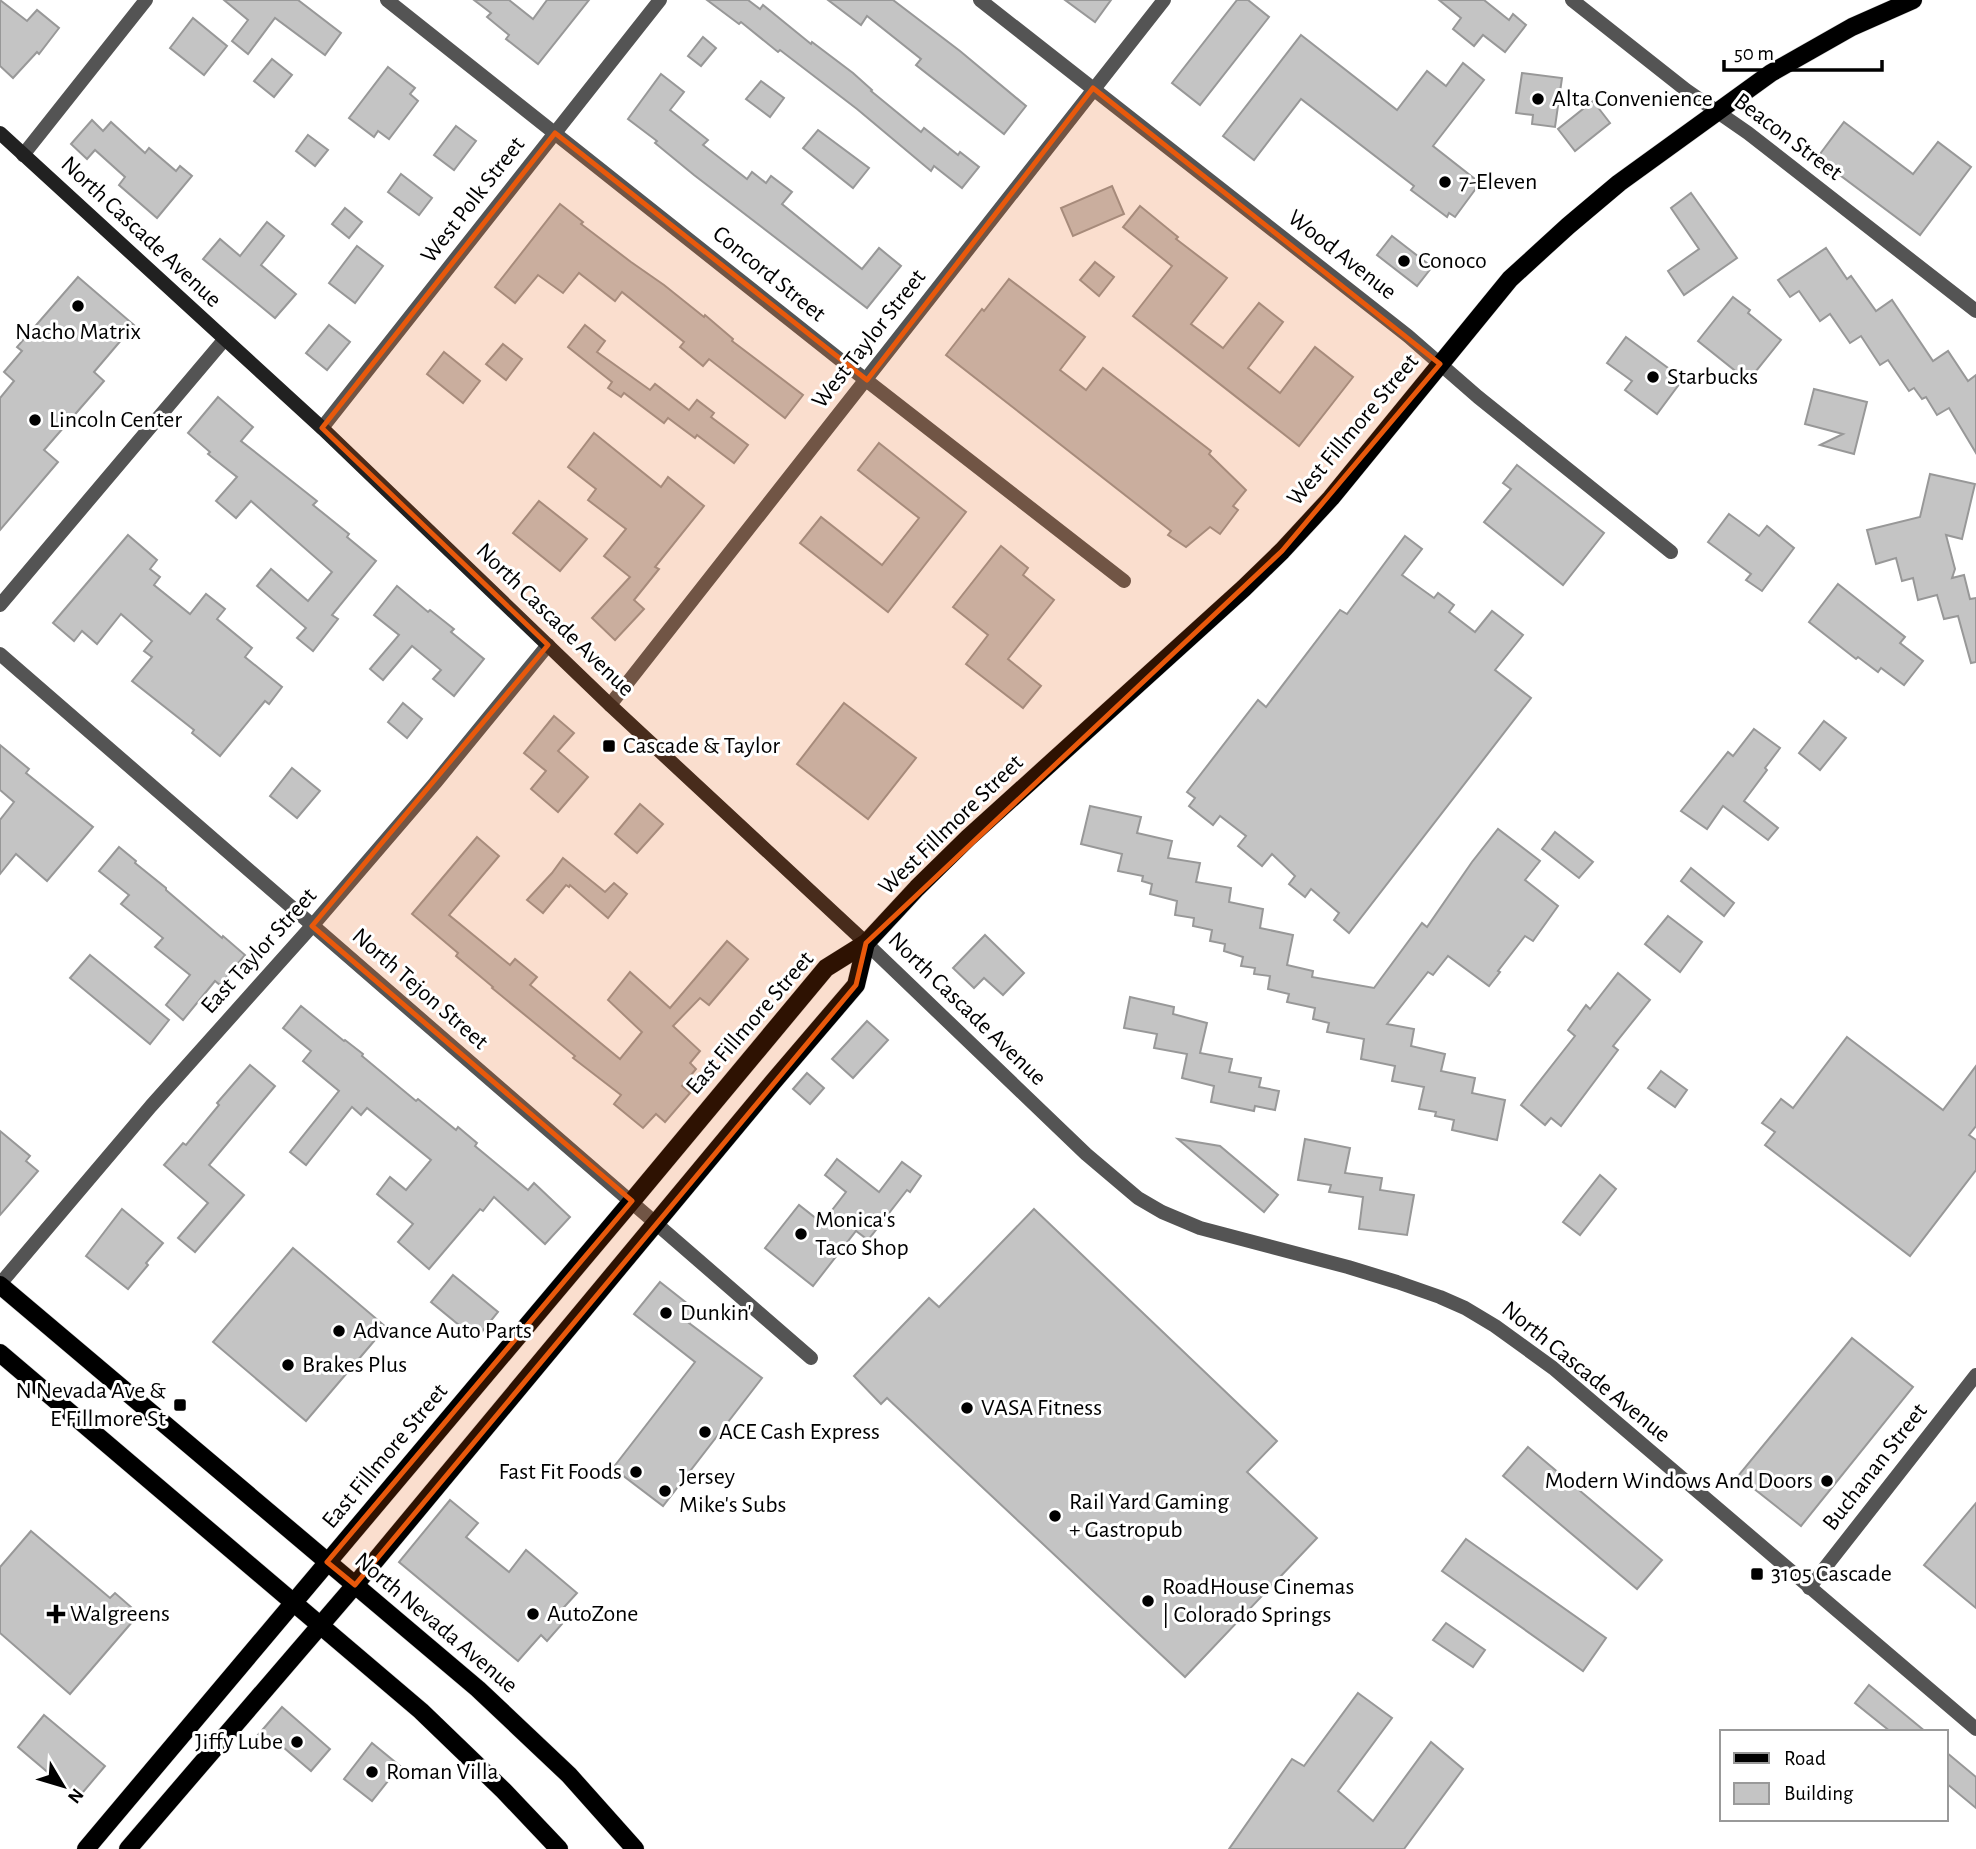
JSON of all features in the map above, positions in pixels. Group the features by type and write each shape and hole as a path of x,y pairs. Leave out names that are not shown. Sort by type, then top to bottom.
{"main road":[{"name":"West Fillmore Street","path":"866,943 951,854 1282,551 1354,470 1510,279 1544,247 1619,183 1771,73 1869,18 1913,0"},
{"name":"North Cascade Avenue","path":"0,133 322,428 610,705 866,943"},
{"name":"East Fillmore Street","path":"86,1849 826,968 866,943"},
{"path":"128,1849 355,1586 856,985 866,943"},
{"name":"North Nevada Avenue","path":"0,1285 472,1685 586,1793 635,1849"},
{"path":"0,1353 449,1736 559,1849"}],"street":[{"path":"23,155 146,0"},
{"name":"Concord Street","path":"387,0 1124,581"},
{"name":"West Polk Street","path":"322,428 660,0"},
{"name":"Wood Avenue","path":"980,0 1408,336 1671,552"},
{"name":"West Taylor Street","path":"610,705 1164,0"},
{"name":"Beacon Street","path":"1572,0 1686,90 1748,132 1976,311"},
{"path":"0,605 225,340"},
{"name":"East Taylor Street","path":"0,1285 151,1106 435,783 548,645"},
{"name":"North Tejon Street","path":"0,654 811,1358"},
{"name":"North Cascade Avenue","path":"866,943 1086,1154 1138,1198 1162,1212 1200,1228 1398,1282 1465,1308 1495,1326 1553,1368 1976,1729"},
{"name":"Buchanan Street","path":"1809,1588 1976,1375"}],"highlighted area":[{"path":"1093,88 1440,364 1282,551 866,943 856,985 355,1585 327,1562 632,1201 312,926 548,645 322,428 555,133 867,380"}],"building":[{"path":"0,0 27,21 37,10 59,28 39,54 37,52 13,78 0,66"},
{"path":"224,0 298,0 341,33 325,55 275,18 248,54 232,41 248,20"},
{"path":"474,0 509,0 533,19 547,0 589,0 538,64 506,39 509,35 487,17 491,13"},
{"path":"707,0 748,0 760,9 763,5 811,44 812,42 853,73 921,132 924,128 958,155 960,152 979,167 962,188 934,166 931,171 857,109 780,50 778,52 741,22 739,24"},
{"path":"828,0 893,0 1026,106 1004,134 916,65 921,59 867,16 861,25"},
{"path":"1065,0 1111,0 1095,22"},
{"path":"1237,0 1248,0 1269,17 1200,105 1172,83"},
{"path":"1439,0 1484,0 1509,20 1513,14 1526,25 1505,52 1483,35 1474,46 1453,29 1461,18"},
{"path":"193,18 227,46 204,75 170,48"},
{"path":"1301,35 1397,110 1427,71 1446,86 1463,63 1484,80 1433,146 1480,183 1455,217 1449,213 1447,217 1411,190 1414,186 1301,99 1254,160 1223,136"},
{"path":"703,37 716,48 701,66 688,56"},
{"path":"272,59 292,75 274,97 254,81"},
{"path":"388,67 415,88 410,94 418,101 389,139 378,131 374,137 349,118"},
{"name":"Alta Convenience","path":"1522,73 1562,78 1555,127 1532,124 1533,115 1516,113"},
{"path":"661,74 684,92 670,110 708,140 703,145 747,179 752,172 766,183 771,176 792,192 782,204 862,269 879,248 901,266 867,308 694,175 628,119"},
{"path":"761,81 784,98 770,117 746,99"},
{"path":"1593,101 1610,123 1575,151 1558,129"},
{"path":"92,120 103,131 111,122 145,153 149,148 176,171 180,166 192,176 157,218 119,185 125,177 95,150 87,159 71,144"},
{"path":"1844,122 1913,174 1938,142 1971,167 1920,235 1817,158"},
{"path":"456,126 476,141 454,170 434,155"},
{"path":"818,130 869,168 853,188 803,148"},
{"path":"308,135 328,150 315,166 296,151"},
{"path":"401,174 432,198 419,215 388,192"},
{"path":"1112,186 1124,214 1073,236 1061,208"},
{"path":"1691,193 1737,258 1684,295 1668,271 1699,249 1671,208"},
{"path":"560,204 583,222 581,224 704,317 705,315 733,339 732,341 803,395 785,418 709,359 703,366 680,347 684,342 622,292 615,301 579,273 563,293 538,275 515,303 495,287"},
{"path":"1140,206 1178,237 1176,239 1227,278 1191,324 1223,348 1259,303 1283,322 1248,368 1280,393 1315,347 1353,377 1299,446 1133,316 1172,266 1123,227"},
{"path":"345,208 362,222 349,238 332,224"},
{"path":"267,222 284,236 261,265 296,294 275,318 203,259 220,239 240,256"},
{"name":"Conoco","path":"1392,236 1432,267 1417,286 1377,255"},
{"path":"357,246 383,266 355,303 329,283"},
{"path":"1826,248 1847,279 1851,276 1876,311 1892,300 1933,361 1948,351 1968,381 1976,375 1976,453 1949,408 1937,415 1926,397 1922,399 1914,388 1909,391 1888,360 1880,365 1861,336 1850,343 1830,314 1820,321 1799,291 1790,297 1778,280"},
{"path":"1095,262 1114,277 1099,296 1080,280"},
{"name":"Lincoln Center","path":"78,277 134,325 94,372 104,381 44,450 58,462 0,530 0,398 14,381 4,372 22,351 17,347"},
{"path":"1009,279 1085,337 1060,370 1086,390 1103,368 1211,451 1209,454 1246,490 1233,506 1238,510 1220,534 1210,527 1186,547 1168,535 1171,531 946,355"},
{"path":"1733,297 1781,340 1748,381 1698,341"},
{"path":"329,325 350,342 327,370 306,353"},
{"path":"585,325 605,341 597,352 650,390 655,384 689,410 697,400 714,413 711,417 748,445 734,463 697,435 695,438 668,418 664,423 624,393 621,397 608,388 612,382 568,347"},
{"path":"1626,337 1683,379 1657,414 1625,390 1632,381 1607,363"},
{"path":"503,344 522,359 506,380 486,364"},
{"path":"444,352 480,381 463,403 427,374"},
{"path":"1814,389 1867,402 1854,454 1820,445 1843,434 1805,424"},
{"path":"218,397 253,427 241,441 317,501 313,505 349,534 347,537 376,561 332,615 338,619 313,651 297,638 306,628 257,586 271,569 308,601 332,572 251,501 236,518 216,501 237,477 208,454 210,452 188,433"},
{"path":"594,433 661,487 668,477 704,506 655,567 659,569 634,600 644,609 615,640 592,618 630,577 604,556 626,529 588,500 596,489 568,467"},
{"path":"879,443 966,512 888,612 800,543 821,517 882,565 919,518 858,470"},
{"path":"1517,465 1604,533 1563,585 1484,522 1511,489 1503,483"},
{"path":"1930,474 1975,484 1962,539 1946,535 1955,569 1952,578 1964,575 1970,599 1976,598 1976,662 1971,663 1958,616 1944,619 1937,595 1918,600 1913,578 1902,581 1896,558 1876,564 1867,530 1920,517"},
{"path":"539,501 587,539 560,571 513,533"},
{"path":"1729,514 1759,536 1767,526 1794,548 1762,591 1746,580 1751,574 1708,542"},
{"path":"128,535 157,560 150,569 160,577 154,585 190,614 206,594 225,609 217,619 252,648 245,657 282,687 269,704 265,701 220,756 192,733 194,730 132,681 152,657 144,651 152,641 121,614 97,644 82,631 74,641 53,623"},
{"path":"1405,536 1422,549 1402,575 1434,598 1438,593 1454,605 1449,612 1475,632 1492,611 1523,635 1495,670 1531,698 1349,933 1334,920 1339,913 1311,889 1305,897 1289,884 1295,876 1272,854 1262,866 1238,846 1246,836 1220,816 1213,825 1189,806 1195,798 1187,792 1258,700 1266,707 1340,610 1347,614"},
{"path":"1001,546 1028,568 1023,575 1054,600 1008,659 1041,686 1023,708 966,664 988,635 953,607"},
{"path":"1838,584 1905,637 1900,643 1923,661 1904,685 1881,668 1878,672 1858,657 1856,659 1809,622"},
{"path":"397,586 454,629 451,632 484,659 454,696 433,679 441,670 412,646 383,680 370,669 399,635 374,615"},
{"path":"403,703 422,719 407,738 388,722"},
{"path":"844,703 916,758 868,819 797,764"},
{"path":"554,716 574,733 558,751 588,777 558,812 531,789 546,771 524,753"},
{"path":"1824,721 1846,738 1820,770 1799,753"},
{"path":"1754,729 1780,748 1744,801 1778,828 1768,840 1723,806 1707,829 1681,811 1728,752 1733,756"},
{"path":"0,745 29,769 26,773 93,827 47,881 16,854 0,874 0,820 14,802 0,790"},
{"path":"292,768 320,791 297,818 270,796"},
{"path":"640,804 663,824 637,853 615,834"},
{"path":"1090,806 1141,817 1137,833 1172,841 1168,858 1200,863 1196,882 1231,888 1229,902 1263,909 1260,928 1293,935 1287,965 1313,971 1312,977 1374,988 1422,923 1427,927 1498,829 1540,861 1525,880 1558,906 1533,941 1525,936 1489,986 1448,956 1433,975 1428,972 1387,1024 1414,1029 1411,1046 1445,1054 1441,1071 1475,1078 1472,1093 1505,1100 1497,1140 1452,1130 1454,1120 1435,1116 1436,1112 1419,1109 1424,1087 1392,1081 1395,1066 1361,1059 1364,1039 1327,1032 1329,1023 1313,1019 1315,1008 1287,1002 1289,994 1268,989 1270,976 1254,974 1255,968 1241,966 1243,957 1224,951 1225,944 1210,941 1212,930 1193,926 1194,918 1175,915 1177,901 1150,894 1152,884 1142,881 1143,876 1118,871 1122,854 1081,844"},
{"path":"1555,832 1593,862 1579,878 1542,849"},
{"path":"477,837 499,856 449,915 510,965 515,959 537,977 530,985 620,1059 642,1032 608,1000 630,972 670,1008 727,941 748,959 709,1005 700,998 673,1026 700,1051 690,1063 696,1069 682,1086 690,1093 665,1122 656,1114 643,1128 614,1104 621,1095 573,1058 575,1056 492,988 456,956 458,953 412,914"},
{"path":"119,847 245,955 220,985 215,981 183,1020 166,1005 190,975 155,947 163,938 121,904 129,895 99,871"},
{"path":"563,858 605,892 614,883 627,894 608,918 570,885 566,885 543,913 527,900"},
{"path":"1691,868 1734,903 1724,916 1681,881"},
{"path":"1668,916 1702,942 1680,972 1645,944"},
{"path":"985,935 1024,973 1003,995 984,978 974,988 953,968"},
{"path":"90,955 169,1020 150,1044 70,978"},
{"path":"1618,973 1650,1000 1613,1046 1618,1050 1561,1126 1551,1118 1545,1125 1521,1105 1575,1036 1568,1030 1586,1005 1590,1009"},
{"path":"1130,997 1174,1007 1173,1014 1207,1023 1200,1053 1232,1059 1229,1072 1261,1078 1259,1087 1279,1091 1275,1110 1255,1106 1254,1111 1211,1102 1214,1086 1182,1078 1187,1054 1154,1048 1157,1034 1124,1028"},
{"path":"301,1006 363,1054 362,1056 416,1101 418,1099 456,1130 458,1127 477,1143 475,1146 528,1190 534,1183 570,1217 545,1244 494,1197 483,1211 480,1209 429,1269 398,1242 413,1224 377,1194 390,1177 406,1190 431,1160 367,1108 361,1115 352,1107 306,1165 290,1152 339,1091 303,1061 311,1051 283,1028"},
{"path":"867,1021 888,1040 853,1078 832,1059"},
{"path":"1847,1037 1943,1110 1976,1066 1976,1126 1969,1135 1976,1140 1976,1170 1910,1256 1765,1145 1775,1132 1762,1123 1781,1099 1793,1108"},
{"path":"250,1065 275,1086 209,1165 244,1195 195,1252 178,1238 208,1203 164,1165 183,1143 186,1145"},
{"path":"1661,1071 1687,1090 1675,1107 1648,1088"},
{"path":"807,1073 824,1088 810,1104 793,1089"},
{"path":"0,1131 30,1156 26,1161 38,1171 0,1215"},
{"path":"1178,1139 1220,1146 1278,1195 1264,1212"},
{"path":"1305,1139 1350,1148 1345,1173 1382,1178 1380,1190 1414,1195 1407,1235 1359,1229 1363,1197 1329,1192 1331,1185 1298,1180"},
{"path":"837,1159 879,1192 902,1162 921,1176 868,1240 856,1231 813,1286 765,1248 799,1205 822,1223 846,1192 825,1175"},
{"path":"1600,1175 1616,1189 1580,1235 1563,1222"},
{"path":"122,1209 163,1243 128,1289 86,1256"},
{"path":"1034,1209 1277,1441 1247,1472 1317,1538 1185,1677 887,1398 881,1404 854,1376 929,1298 939,1307"},
{"path":"293,1248 386,1327 306,1421 213,1342"},
{"path":"453,1275 498,1312 476,1339 431,1302"},
{"path":"660,1282 698,1312 689,1323 762,1378 663,1506 613,1468 695,1362 634,1314"},
{"path":"1852,1338 1913,1387 1801,1526 1738,1476"},
{"path":"1528,1447 1662,1560 1637,1589 1503,1476"},
{"path":"450,1500 478,1523 466,1537 509,1572 526,1550 577,1593 554,1618 562,1624 547,1641 541,1635 518,1661 399,1562"},
{"path":"1976,1503 1976,1608 1924,1565"},
{"path":"31,1531 110,1598 115,1593 139,1614 70,1694 0,1633 0,1567"},
{"path":"1466,1539 1606,1638 1583,1671 1442,1571"},
{"path":"1446,1623 1485,1650 1473,1667 1433,1640"},
{"path":"1869,1685 1924,1730 1889,1730 1855,1703"},
{"path":"1358,1693 1392,1718 1338,1791 1373,1821 1431,1742 1463,1769 1404,1849 1229,1849 1292,1759 1304,1766"},
{"path":"282,1707 330,1749 311,1771 276,1741 272,1747 258,1735"},
{"path":"44,1715 105,1766 78,1798 18,1747"},
{"name":"Roman Villa","path":"372,1743 400,1766 372,1801 344,1779"},
{"path":"1948,1754 1976,1777 1976,1808 1948,1785"}],"place":[{"name":"Alta Convenience","path":"1538,99"},
{"name":"7-Eleven","path":"1445,182"},
{"name":"Conoco","path":"1404,261"},
{"name":"Nacho Matrix","path":"78,306"},
{"name":"Starbucks","path":"1653,377"},
{"name":"Lincoln Center","path":"35,420"},
{"name":"Cascade & Taylor","path":"609,746"},
{"name":"Monica's Taco Shop","path":"801,1234"},
{"name":"Dunkin'","path":"666,1313"},
{"name":"Advance Auto Parts","path":"339,1331"},
{"name":"Brakes Plus","path":"288,1365"},
{"name":"N Nevada Ave & E Fillmore St","path":"180,1405"},
{"name":"VASA Fitness","path":"967,1408"},
{"name":"ACE Cash Express","path":"705,1432"},
{"name":"Fast Fit Foods","path":"636,1472"},
{"name":"Modern Windows And Doors","path":"1827,1481"},
{"name":"Jersey Mike's Subs","path":"665,1491"},
{"name":"Rail Yard Gaming + Gastropub","path":"1055,1516"},
{"name":"3105 Cascade","path":"1757,1574"},
{"name":"RoadHouse Cinemas | Colorado Springs","path":"1148,1601"},
{"name":"Walgreens","path":"56,1614"},
{"name":"AutoZone","path":"533,1614"},
{"name":"Jiffy Lube","path":"297,1742"},
{"name":"Roman Villa","path":"372,1772"}]}
